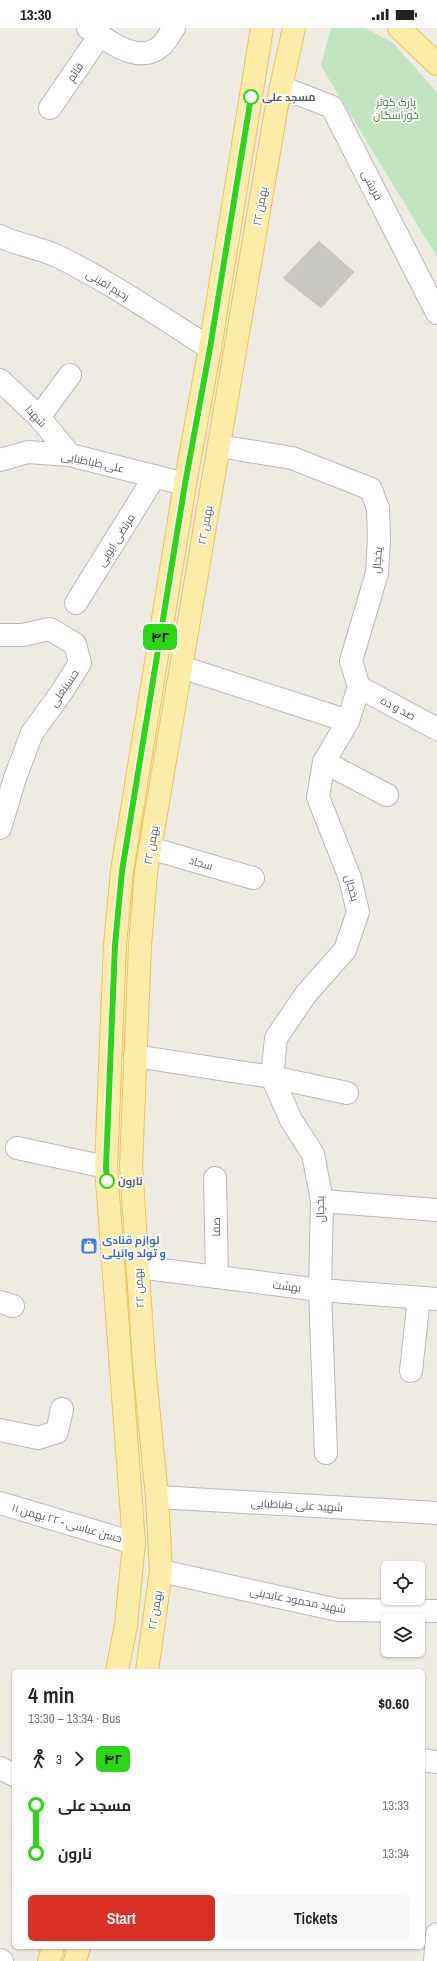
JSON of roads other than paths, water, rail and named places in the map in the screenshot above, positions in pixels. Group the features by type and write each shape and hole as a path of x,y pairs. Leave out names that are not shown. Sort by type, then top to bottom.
{"main road":[{"name":"۲۲ بهمن","path":"147,1669 161,1571 158,1497 144,1364 131,1165 140,946 146,872 280,87 294,28"},
{"path":"285,64 309,28"},
{"path":"400,28 437,64"},
{"path":"117,1669 126,1625 134,1543 106,1167 115,945 122,871 185,484 210,348 258,32"},
{"path":"112,1013 137,1014"},
{"path":"49,1961 52,1949"},
{"path":"75,1961 78,1949"}],"street":[{"path":"94,32 122,49 144,54 161,46 174,28"},
{"name":"قائم","path":"50,108 94,32"},
{"name":"قریشی","path":"280,87 332,107 437,313"},
{"name":"رحیم امینی","path":"0,236 11,242 53,254 97,278 210,348"},
{"path":"39,417 70,375"},
{"name":"شهدا","path":"0,380 39,417 70,455"},
{"name":"یخچال","path":"219,446 292,458 371,489 378,509 379,538 377,573 350,661 359,687 348,721 324,762 318,798 350,878 358,912 346,950 306,994 276,1038 272,1077 291,1120 313,1154 322,1201 320,1290 326,1453"},
{"name":"علی طباطبایی","path":"0,460 28,452 70,455 185,484"},
{"name":"مرتضی ایوبی","path":"76,603 155,476"},
{"name":"حسینعلی","path":"0,634 22,635 50,629 75,644 80,664 61,694 32,733 4,802 0,828"},
{"path":"181,667 348,721"},
{"name":"صد و ده","path":"359,687 437,729"},
{"path":"324,762 387,795"},
{"name":"سجاد","path":"150,848 253,878"},
{"path":"135,1056 272,1077 347,1093"},
{"path":"17,1148 106,1167"},
{"name":"صفا","path":"215,1178 217,1277"},
{"path":"322,1201 437,1210"},
{"name":"بهشت","path":"138,1267 320,1290 428,1298"},
{"path":"411,1371 428,1298"},
{"path":"0,1430 38,1438 56,1432 62,1410"},
{"name":"شهید علی طباطبایی","path":"158,1497 437,1513"},
{"name":"حسن عباسی - ۲۲ بهمن ۱۱","path":"0,1503 134,1543"},
{"name":"شهید محمود عابدینی","path":"161,1571 338,1610 437,1612"},
{"path":"425,1760 437,1762"},
{"path":"0,1768 12,1774"},
{"path":"435,1961 437,1934"}],"place":[{"name":"مسجد علی","path":"251,97"},
{"name":"نارون","path":"107,1181"},
{"name":"لوازم قنادی و تولد وانیلی","path":"89,1246"}],"park label":[{"name":"پارک کوثر خوراسگان","path":"396,108"}]}
